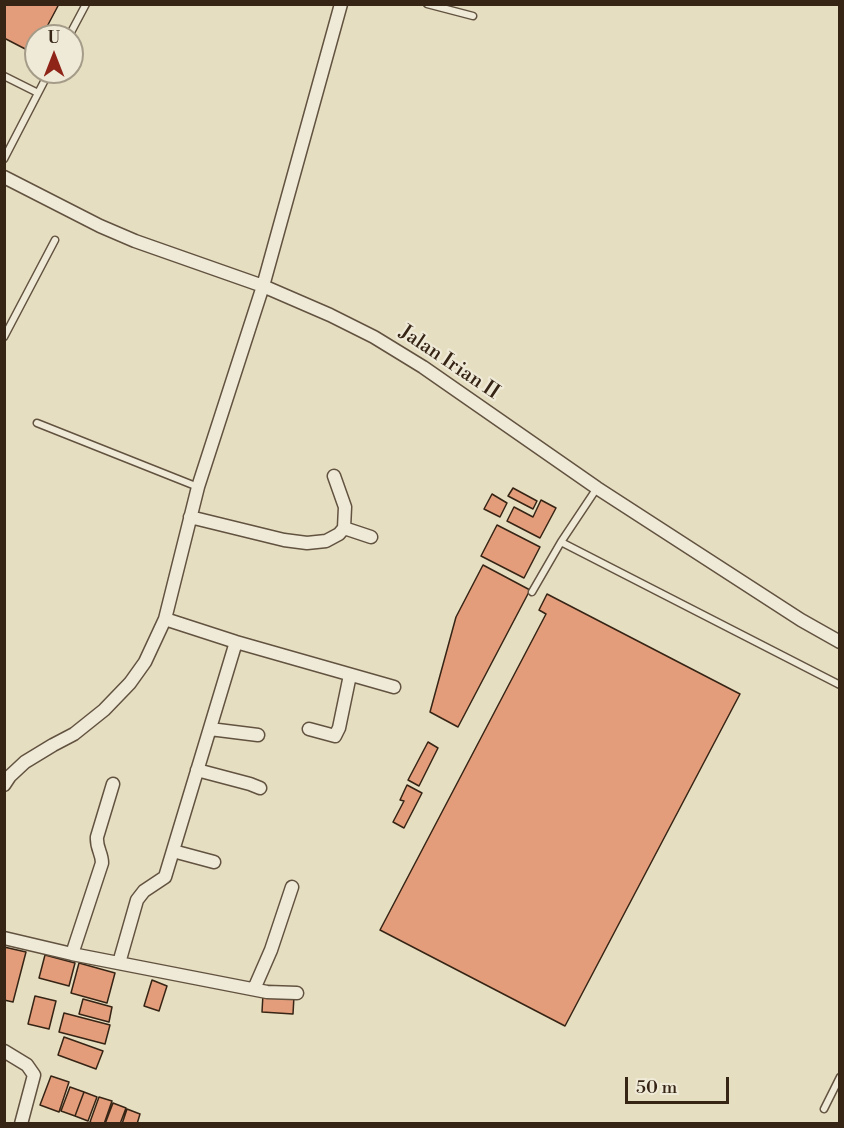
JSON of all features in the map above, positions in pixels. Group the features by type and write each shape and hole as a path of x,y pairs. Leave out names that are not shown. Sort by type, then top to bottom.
{"street":[{"path":"4,785 25,762 74,734 104,710 130,683 145,662 165,620 198,487 263,286 341,4"},
{"name":"Jalan Irian II","path":"4,177 100,226 135,241 263,286 330,315 384,343 423,367 597,488 801,620 840,642"},
{"path":"190,517 284,540 307,543 326,541 339,534 344,528 345,507 334,476"},
{"path":"344,528 371,537"},
{"path":"165,620 394,687"},
{"path":"119,963 137,900 144,891 165,877 236,642"},
{"path":"309,729 335,736 339,728 350,675"},
{"path":"210,729 258,735"},
{"path":"197,770 260,788"},
{"path":"72,954 102,863 97,837 113,784"},
{"path":"172,851 214,862"},
{"path":"254,989 271,950 292,887"},
{"path":"4,938 72,954 267,992 297,993"},
{"path":"4,1051 27,1065 34,1075 21,1124"}],"lane":[{"path":"75,24 86,4"},
{"path":"427,4 473,16"},
{"path":"4,76 38,93"},
{"path":"4,159 43,84"},
{"path":"4,337 55,240"},
{"path":"37,423 198,487"},
{"path":"532,592 561,542 597,488"},
{"path":"561,542 840,685"},
{"path":"824,1109 840,1077"}],"building":[{"path":"4,4 59,4 48,24 24,24 24,48 4,38"},
{"path":"513,488 537,501 533,509 508,496"},
{"path":"492,494 507,503 500,517 484,509"},
{"path":"541,500 556,508 540,538 507,521 514,507 533,517"},
{"path":"497,525 540,547 524,578 481,556"},
{"path":"483,565 530,590 458,727 430,712 456,617"},
{"path":"547,594 740,694 565,1026 380,930 546,614 539,610"},
{"path":"428,742 438,748 419,786 408,780"},
{"path":"407,785 422,793 404,828 393,822 404,801 400,800"},
{"path":"4,947 26,952 13,1002 4,1000"},
{"path":"45,955 75,963 69,986 39,978"},
{"path":"79,963 115,973 107,1003 71,993"},
{"path":"152,980 167,986 159,1011 144,1006"},
{"path":"263,994 294,996 293,1014 262,1012"},
{"path":"35,996 56,1001 49,1029 28,1024"},
{"path":"83,999 112,1007 109,1022 79,1014"},
{"path":"64,1013 110,1025 105,1044 59,1032"},
{"path":"64,1037 103,1051 96,1069 58,1055"},
{"path":"51,1076 69,1082 59,1112 40,1105"},
{"path":"70,1087 84,1092 75,1116 61,1111"},
{"path":"84,1092 97,1097 88,1121 75,1116"},
{"path":"99,1097 112,1101 104,1124 94,1124 90,1122"},
{"path":"113,1103 126,1108 120,1124 105,1124"},
{"path":"127,1109 140,1114 137,1124 122,1124"}]}
